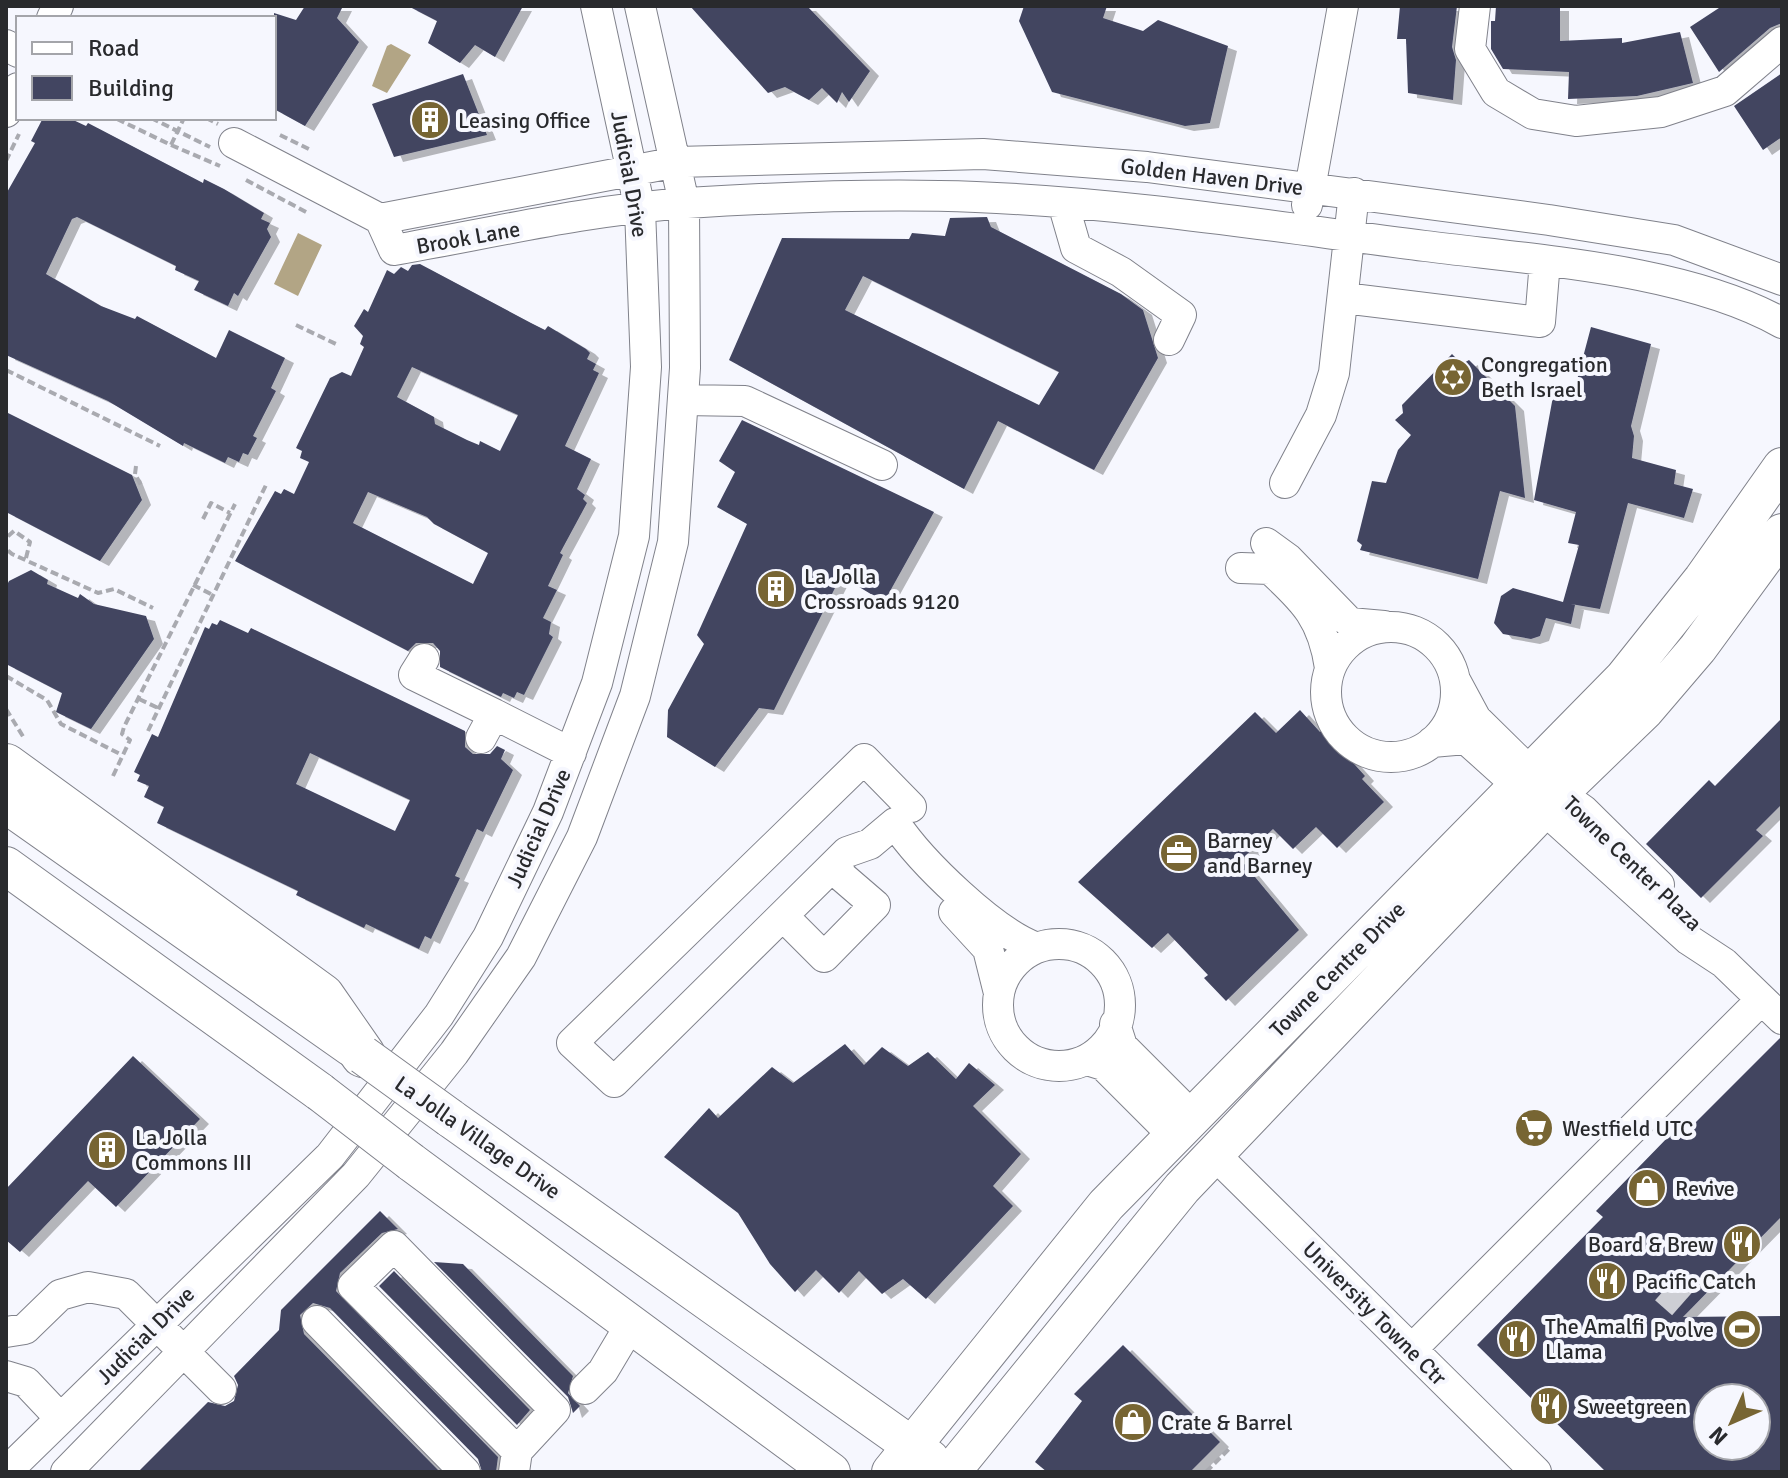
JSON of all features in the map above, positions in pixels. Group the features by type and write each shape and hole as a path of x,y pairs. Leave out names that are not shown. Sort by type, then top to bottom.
{"highway":[{"path":"6,766 322,996 363,1055"}],"main road":[{"name":"Towne Centre Drive","path":"950,1472 1182,1188 1538,791 1659,635 1782,467"},
{"name":"Towne Centre Drive","path":"901,1459 1106,1205 1183,1126 1538,791 1582,774 1671,679 1782,533"},
{"name":"La Jolla Village Drive","path":"6,804 450,1118 901,1459 950,1472"},
{"path":"6,866 320,1092 831,1472"},
{"path":"1078,1316 1104,1251 1183,1151 1183,1126"}],"street":[{"name":"Judicial Drive","path":"6,1472 330,1156 428,1032 488,937 548,812 597,683 634,536 646,367 640,209 596,6"},
{"name":"Judicial Drive","path":"66,1472 356,1175 454,1053 521,957 582,837 635,696 673,542 683,400 684,203 640,6"},
{"path":"1303,231 1343,6"},
{"path":"1475,6 1470,49 1496,92 1533,114 1576,121 1661,112 1725,91 1782,42"},
{"path":"234,143 380,219"},
{"name":"Golden Haven Drive","path":"632,168 677,162 983,154 1147,167 1354,193 1674,240 1782,280"},
{"name":"Brook Lane","path":"632,168 380,219 394,250 640,209"},
{"path":"1285,483 1321,415 1334,373 1354,193"},
{"name":"Golden Haven Drive","path":"640,209 684,203 833,196 971,196 1145,209 1545,261 1671,282 1766,314 1782,323"},
{"path":"1063,203 1076,248 1121,272 1181,315 1169,340"},
{"path":"1344,298 1540,322 1545,261"},
{"path":"683,400 745,401 882,465"},
{"path":"1266,543 1288,559 1350,623 1398,628 1428,639 1441,651 1476,719 1538,791"},
{"path":"1241,568 1270,569 1308,604 1326,639 1330,668 1326,687 1327,706 1345,739 1361,750 1379,756 1398,757 1416,752 1432,742 1450,721 1456,694 1455,680"},
{"path":"1330,668 1350,641 1381,628 1398,628"},
{"path":"424,659 414,675 487,726 571,753"},
{"path":"1432,742 1466,739 1538,791"},
{"path":"903,815 870,844 847,852 614,1082 572,1043 864,759 903,815 988,921 1018,941 1037,948"},
{"name":"Towne Center Plaza","path":"1538,791 1689,940 1724,963 1772,1010"},
{"path":"870,844 896,852 988,949 999,993 1000,1022 1012,1044 1034,1061 1053,1066 1087,1060 1103,1065 1183,1126"},
{"path":"783,916 824,957 875,905 832,868"},
{"path":"999,993 1007,972 1017,960 1037,948 1057,944 1080,947 1099,958 1113,976 1120,995 1120,1016 1104,1047 1087,1060"},
{"path":"1412,1349 1772,1010"},
{"path":"1115,1024 1122,1046 1183,1126"},
{"name":"University Towne Ctr","path":"1214,1154 1536,1472"},
{"path":"394,1246 555,1410 516,1461 353,1286 394,1246"},
{"path":"6,1332 25,1329 60,1295 88,1287 126,1294 221,1389"},
{"path":"317,1321 465,1472"},
{"path":"585,1389 603,1371 631,1324"},
{"path":"6,1376 26,1382 60,1418"}],"path":[{"path":"6,161 14,120"},
{"path":"121,120 220,166 313,216"},
{"path":"155,120 228,156 234,143"},
{"path":"171,145 183,120"},
{"path":"296,325 336,344"},
{"path":"6,370 160,446"},
{"path":"136,466 135,474 142,487"},
{"path":"148,731 266,485"},
{"path":"203,519 211,503 230,513"},
{"path":"113,776 130,740 122,734 235,504"},
{"path":"26,558 30,542 14,531 6,538 6,549 98,593 114,589 153,608"},
{"path":"193,585 213,595"},
{"path":"6,676 47,700 61,724 122,755"},
{"path":"139,699 159,709"},
{"path":"1206,1472 1229,1449"}],"shaded area":[{"path":"391,44 411,55 387,93 372,86 387,46"},
{"path":"298,233 322,245 298,296 274,284"}],"building":[{"path":"305,6 343,6 337,18 359,42 305,126 276,110 274,13 296,20"},
{"path":"408,6 523,6 495,57 475,45 460,63 428,43 437,21"},
{"path":"690,6 807,6 870,71 849,102 842,92 837,103 822,88 809,100 785,87 768,93"},
{"path":"1024,6 1107,6 1103,18 1143,31 1158,20 1228,46 1210,123 1185,126 1052,92 1019,21"},
{"path":"1400,6 1457,6 1452,47 1456,60 1453,100 1408,93 1406,39 1397,39"},
{"path":"1496,6 1560,6 1560,41 1622,38 1622,43 1680,32 1693,83 1637,96 1568,99 1569,72 1503,69 1491,49 1491,21 1495,21"},
{"path":"1722,6 1782,6 1782,23 1770,28 1719,72 1690,27"},
{"path":"1782,73 1782,137 1763,150 1734,106"},
{"name":"Leasing Office","path":"463,74 487,135 394,157 372,104"},
{"path":"42,120 73,120 86,126 88,123 203,183 204,179 224,189 264,213 261,219 270,223 267,229 271,237 238,296 234,293 228,306 194,290 199,281 175,270 176,266 77,217 72,219 46,274 101,306 135,319 137,316 216,358 229,330 285,358 271,388 276,391 253,436 257,438 248,455 243,453 239,462 228,457 225,463 184,443 183,446 108,401 6,355 6,194 35,143 31,141"},
{"path":"987,217 991,227 1121,294 1143,310 1158,358 1094,470 998,421 964,489 729,360 782,238 909,239 912,233 945,236 950,218","holes":["863,276 1059,372 1039,405 845,310"]},
{"path":"420,264 545,330 548,326 586,349 590,353 587,359 596,364 593,370 599,373 565,446 591,459 577,489 585,495 583,499 587,503 560,553 563,555 548,586 557,590 543,618 551,622 549,634 553,637 524,695 517,692 514,698 503,693 501,697 440,667 440,651 433,643 416,643 408,651 235,561 275,491 281,494 284,489 294,494 309,462 300,458 302,451 296,448 330,378 342,372 351,376 364,347 360,344 363,336 354,326 364,309 368,312 387,270 394,274 401,267 408,271 412,265","holes":["412,367 518,415 500,451 480,441 479,445 435,424 434,417 397,397","368,492 427,517 434,524 488,553 473,584 353,523"]},
{"path":"1591,327 1651,344 1631,426 1634,436 1632,458 1676,470 1674,484 1693,489 1684,518 1628,503 1600,609 1571,604 1575,605 1571,624 1546,618 1540,636 1531,639 1503,634 1494,623 1501,596 1513,588 1563,602 1579,545 1568,543 1576,512 1534,500 1554,391 1573,395"},
{"path":"1452,354 1462,364 1469,360 1515,406 1525,498 1500,491 1478,579 1360,550 1362,545 1357,541 1372,481 1386,483 1398,450 1411,435 1395,420 1403,413 1402,405"},
{"path":"6,412 132,475 142,500 100,561 6,512"},
{"name":"La Jolla Crossroads 9120","path":"742,420 934,512 884,602 841,576 774,710 759,708 715,767 667,737 668,710 704,644 697,635 747,524 717,507 735,472 719,461"},
{"path":"31,570 48,580 47,584 78,598 80,594 94,604 146,616 154,639 91,729 56,712 62,693 6,664 6,587 9,581"},
{"path":"220,620 248,633 251,628 465,731 465,747 473,754 490,754 497,746 505,750 501,759 513,770 483,832 477,829 455,876 460,878 431,939 425,936 419,949 366,924 364,928 296,895 298,891 157,823 164,807 144,797 149,786 137,781 140,775 134,772 152,734 158,737 205,627 209,629 212,623 217,625","holes":["310,753 410,800 395,831 296,784"]},
{"name":"Barney and Barney","path":"1300,710 1320,732 1324,728 1348,753 1346,755 1365,776 1362,779 1384,802 1337,848 1316,827 1293,849 1273,829 1241,860 1299,930 1226,1001 1204,978 1208,975 1168,933 1152,948 1078,882 1255,712 1276,733"},
{"path":"1782,718 1782,804 1756,830 1763,836 1701,898 1646,844 1709,780 1715,786"},
{"path":"1782,1036 1782,1216 1683,1317 1782,1316 1782,1472 1606,1472 1477,1345 1603,1217 1596,1211 1671,1134 1678,1140"},
{"path":"845,1044 864,1065 882,1047 908,1066 928,1052 956,1079 969,1063 995,1085 973,1106 1021,1154 993,1186 1013,1206 926,1299 903,1279 882,1294 859,1271 839,1293 816,1270 795,1292 770,1264 738,1213 664,1157 709,1108 718,1118 772,1067 793,1083"},
{"name":"La Jolla Commons III","path":"133,1056 200,1119 116,1207 88,1181 20,1252 6,1240 6,1189"},
{"path":"380,1211 398,1229 382,1233 340,1273 336,1291 498,1457 496,1472 482,1472 478,1459 330,1308 313,1303 300,1315 304,1334 440,1472 138,1472 208,1402 225,1406 234,1401 238,1385 234,1376 279,1330 281,1310"},
{"path":"434,1262 463,1264 573,1376 568,1393 580,1406 573,1413 568,1397"},
{"path":"394,1271 530,1410 517,1425 379,1286"},
{"name":"Crate & Barrel","path":"1123,1345 1220,1442 1190,1472 1047,1472 1035,1462 1082,1401 1074,1394"}],"tunnel":[{"path":"1665,1289 1682,1304"}],"place":[{"name":"Leasing Office","path":"430,120"},
{"name":"Congregation Beth Israel","path":"1453,377"},
{"name":"La Jolla Crossroads 9120","path":"776,589"},
{"name":"Barney and Barney","path":"1179,853"},
{"name":"Westfield UTC","path":"1534,1128"},
{"name":"La Jolla Commons III","path":"107,1150"},
{"name":"Revive","path":"1647,1188"},
{"name":"Board & Brew","path":"1742,1244"},
{"name":"Pacific Catch","path":"1607,1281"},
{"name":"Pvolve","path":"1742,1329"},
{"name":"The Amalfi Llama","path":"1517,1339"},
{"name":"Sweetgreen","path":"1549,1406"},
{"name":"Crate & Barrel","path":"1133,1422"}]}
